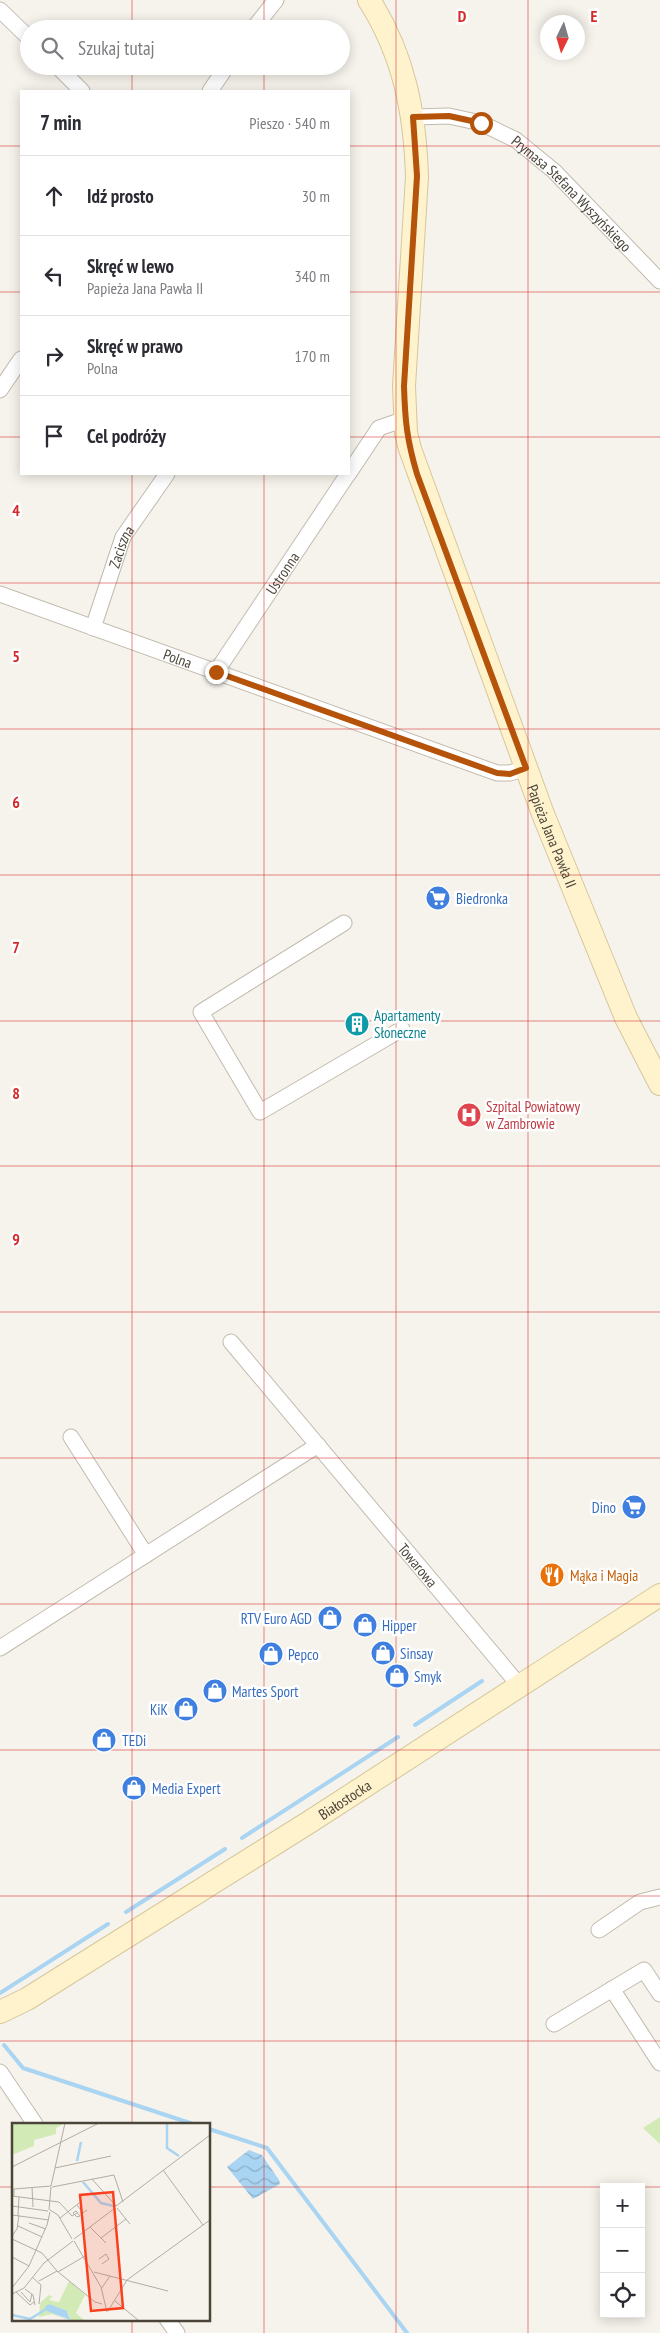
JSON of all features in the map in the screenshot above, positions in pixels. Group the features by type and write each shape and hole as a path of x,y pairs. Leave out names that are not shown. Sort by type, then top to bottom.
{"street":[{"name":"Papieża Jana Pawła II","path":"369,0 394,46 405,80 413,117 417,176 404,386 406,433 417,474 526,768 607,975 640,1049 660,1084"},
{"path":"259,20 270,4"},
{"path":"0,10 20,29"},
{"path":"66,75 81,90"},
{"path":"211,90 221,75"},
{"name":"Prymasa Stefana Wyszyńskiego","path":"413,117 449,116 481,123 516,140 554,171 660,281"},
{"path":"0,390 20,360"},
{"name":"Ustronna","path":"350,470 379,428 405,418"},
{"name":"Zaciszna","path":"93,628 124,537 166,475"},
{"name":"Ustronna","path":"216,672 347,475"},
{"name":"Polna","path":"0,594 497,773 510,774 526,768"},
{"path":"344,923 201,1012 260,1112 402,1028"},
{"name":"Towarowa","path":"231,1342 519,1685"},
{"path":"71,1438 146,1555"},
{"path":"0,1648 318,1445"},
{"name":"Białostocka","path":"0,2012 28,1999 310,1821 660,1595"},
{"path":"598,1930 640,1902 660,1896"},
{"path":"554,2024 644,1970 660,1994"},
{"path":"612,1989 660,2064"},
{"name":"Białostocka","path":"0,2028 7,2018 28,1999"},
{"path":"0,2072 34,2123"},
{"path":"168,2320 177,2333"}],"green space":[{"path":"660,2117 660,2144 643,2128"}],"water":[{"path":"249,2150 262,2155 280,2184 253,2199 227,2167"}],"waterway":[{"path":"415,1725 482,1681"},
{"path":"242,1838 398,1737"},
{"path":"126,1912 225,1849"},
{"path":"0,1993 108,1924"},
{"path":"4,2045 23,2068 190,2123"},
{"path":"210,2129 267,2148 407,2333"}],"place":[{"name":"Biedronka","path":"438,898"},
{"name":"Apartamenty Słoneczne","path":"357,1024"},
{"name":"Szpital Powiatowy w Zambrowie","path":"469,1115"},
{"name":"Dino","path":"634,1507"},
{"name":"Mąka i Magia","path":"552,1575"},
{"name":"RTV Euro AGD","path":"330,1618"},
{"name":"Hipper","path":"365,1625"},
{"name":"Sinsay","path":"383,1653"},
{"name":"Pepco","path":"271,1654"},
{"name":"Smyk","path":"397,1676"},
{"name":"Martes Sport","path":"215,1691"},
{"name":"KiK","path":"186,1709"},
{"name":"TEDi","path":"104,1740"},
{"name":"Media Expert","path":"134,1788"}],"route":[{"path":"216,672 497,773 510,774 526,768 417,474 406,433 404,386 417,176 413,117 449,116 481,123"}]}
